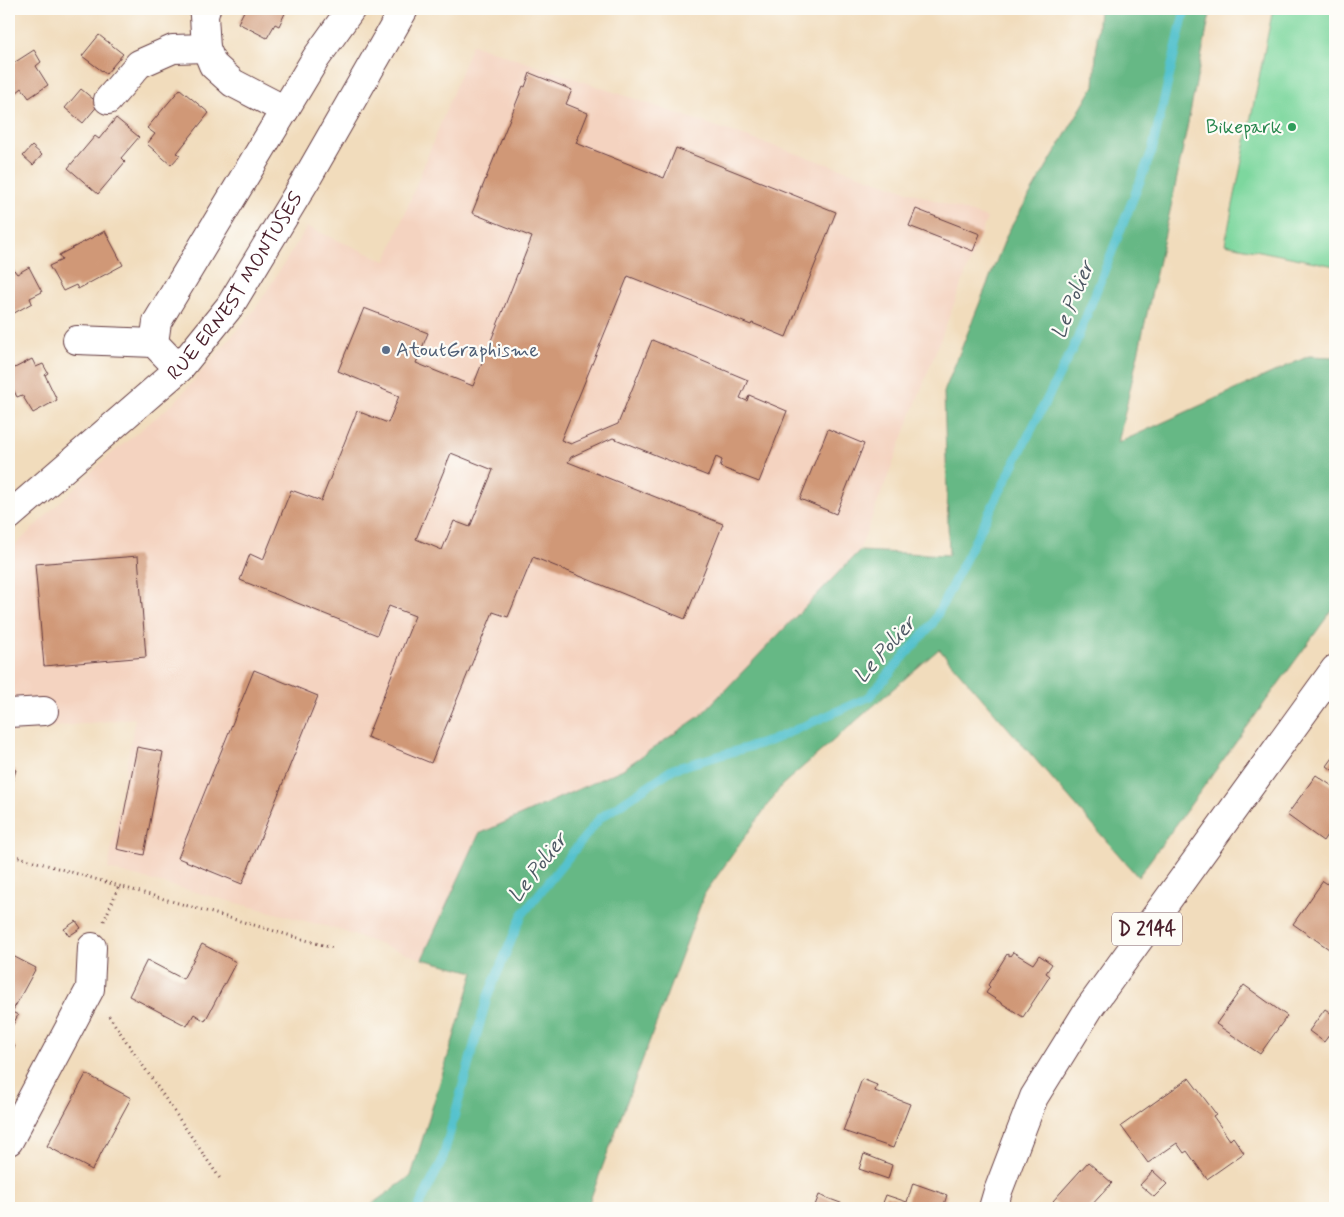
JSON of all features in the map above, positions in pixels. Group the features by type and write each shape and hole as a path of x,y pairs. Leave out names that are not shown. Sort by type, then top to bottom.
{"street":[{"path":"206,9 204,16 206,48 213,66 233,83 285,110"},
{"path":"179,369 154,343 157,322 316,58 351,9"},
{"name":"RUE ERNEST MONTUSES","path":"9,516 179,369 230,306 306,180 404,9"},
{"path":"108,100 139,64 173,49 206,48"},
{"name":"RUE ERNEST MONTUSES","path":"77,340 154,343"},
{"name":"D 2144","path":"994,1208 998,1190 1034,1097 1090,1007 1335,669"},
{"path":"9,713 44,712"},
{"path":"9,1141 90,989 92,947"}],"path":[{"path":"9,854 334,948"},
{"path":"92,947 120,886"},
{"path":"90,989 221,1180"}],"shaded area":[{"path":"472,44 987,218 859,551 700,716 623,769 479,834 422,959 336,929 108,869 135,718 9,732 9,551 105,459 175,402 256,308 307,227 386,261"}],"green space":[{"path":"1099,9 1211,9 1172,202 1118,443 1309,356 1335,357 1335,606 1138,877 939,649 782,785 705,893 587,1208 366,1208 411,1176 474,972 422,959 479,834 623,769 700,716 859,551 949,555 944,392 1008,232 1094,86"},
{"name":"Bikepark","path":"1273,9 1335,9 1335,266 1225,244"}],"building":[{"path":"245,9 287,9 279,26 275,24 267,38 238,23"},
{"path":"99,35 123,54 106,74 82,56"},
{"path":"34,50 41,62 36,66 48,85 29,98 22,88 16,93 9,84 9,66"},
{"path":"530,73 572,90 566,104 588,113 576,143 664,178 676,148 836,212 786,337 628,276 561,440 571,444 618,424 652,340 748,380 740,398 747,401 749,395 787,411 759,482 720,467 722,460 716,457 708,476 613,438 571,457 568,462 723,524 685,619 533,557 508,617 493,612 431,763 367,737 415,616 389,606 377,635 240,580 250,554 263,560 291,490 321,501 357,411 388,423 399,396 338,371 364,308 428,333 416,363 473,386 532,237 472,213 523,86 525,87","holes":["451,453 493,470 470,527 454,521 442,550 416,539"]},
{"path":"81,89 99,104 83,123 65,108"},
{"path":"180,89 209,113 177,153 180,155 171,165 147,144 155,134 147,128"},
{"path":"116,118 139,137 121,158 125,162 98,194 68,168 95,136 99,139"},
{"path":"32,146 42,155 33,165 23,156"},
{"path":"916,209 980,234 973,251 909,226"},
{"path":"105,231 123,265 78,289 76,285 63,291 49,266 62,260 59,255"},
{"path":"29,267 42,292 30,298 32,303 9,316 9,273 14,270 17,274"},
{"path":"32,359 36,367 43,364 48,373 45,375 57,400 33,413 22,395 17,397 9,381 9,371"},
{"path":"828,429 864,444 836,514 800,499"},
{"path":"138,556 146,657 44,666 35,564"},
{"path":"254,670 318,696 242,884 178,858"},
{"path":"137,747 163,752 144,855 117,849"},
{"path":"1335,755 1335,772 1327,766"},
{"path":"9,768 16,770 9,792"},
{"path":"1316,775 1335,788 1335,823 1323,841 1287,815"},
{"path":"1323,881 1335,889 1335,940 1329,949 1293,924"},
{"path":"76,921 81,928 69,936 64,929"},
{"path":"202,944 236,962 205,1021 194,1014 187,1026 129,996 147,960 183,979"},
{"path":"1013,952 1033,964 1039,955 1052,964 1046,973 1050,976 1023,1017 986,993 990,987 988,985 1007,954 1010,956"},
{"path":"9,954 36,968 12,1012 18,1015 11,1028 9,1027"},
{"path":"1244,985 1287,1016 1260,1054 1216,1024"},
{"path":"1325,1009 1335,1016 1335,1027 1324,1042 1309,1031"},
{"path":"9,1042 15,1046 9,1057"},
{"path":"86,1074 131,1098 92,1170 47,1146"},
{"path":"1189,1078 1216,1114 1213,1116 1230,1140 1233,1137 1244,1153 1207,1179 1187,1151 1184,1153 1177,1143 1148,1163 1121,1126"},
{"path":"862,1079 877,1085 875,1091 910,1104 893,1148 843,1131"},
{"path":"864,1154 892,1165 888,1179 859,1169"},
{"path":"1088,1162 1112,1183 1089,1208 1061,1208 1053,1201"},
{"path":"1153,1171 1167,1184 1154,1197 1140,1185"},
{"path":"913,1183 947,1195 943,1208 881,1208 886,1195 907,1202"},
{"path":"819,1195 846,1205 845,1208 814,1208"}],"waterway":[{"name":"Le Polier","path":"418,1208 442,1161 487,998 522,915 600,818 673,769 770,741 869,697 933,623 1076,342 1152,151 1185,9"}],"place":[{"name":"Bikepark","path":"1292,127"},
{"name":"AtoutGraphisme","path":"386,350"}]}
